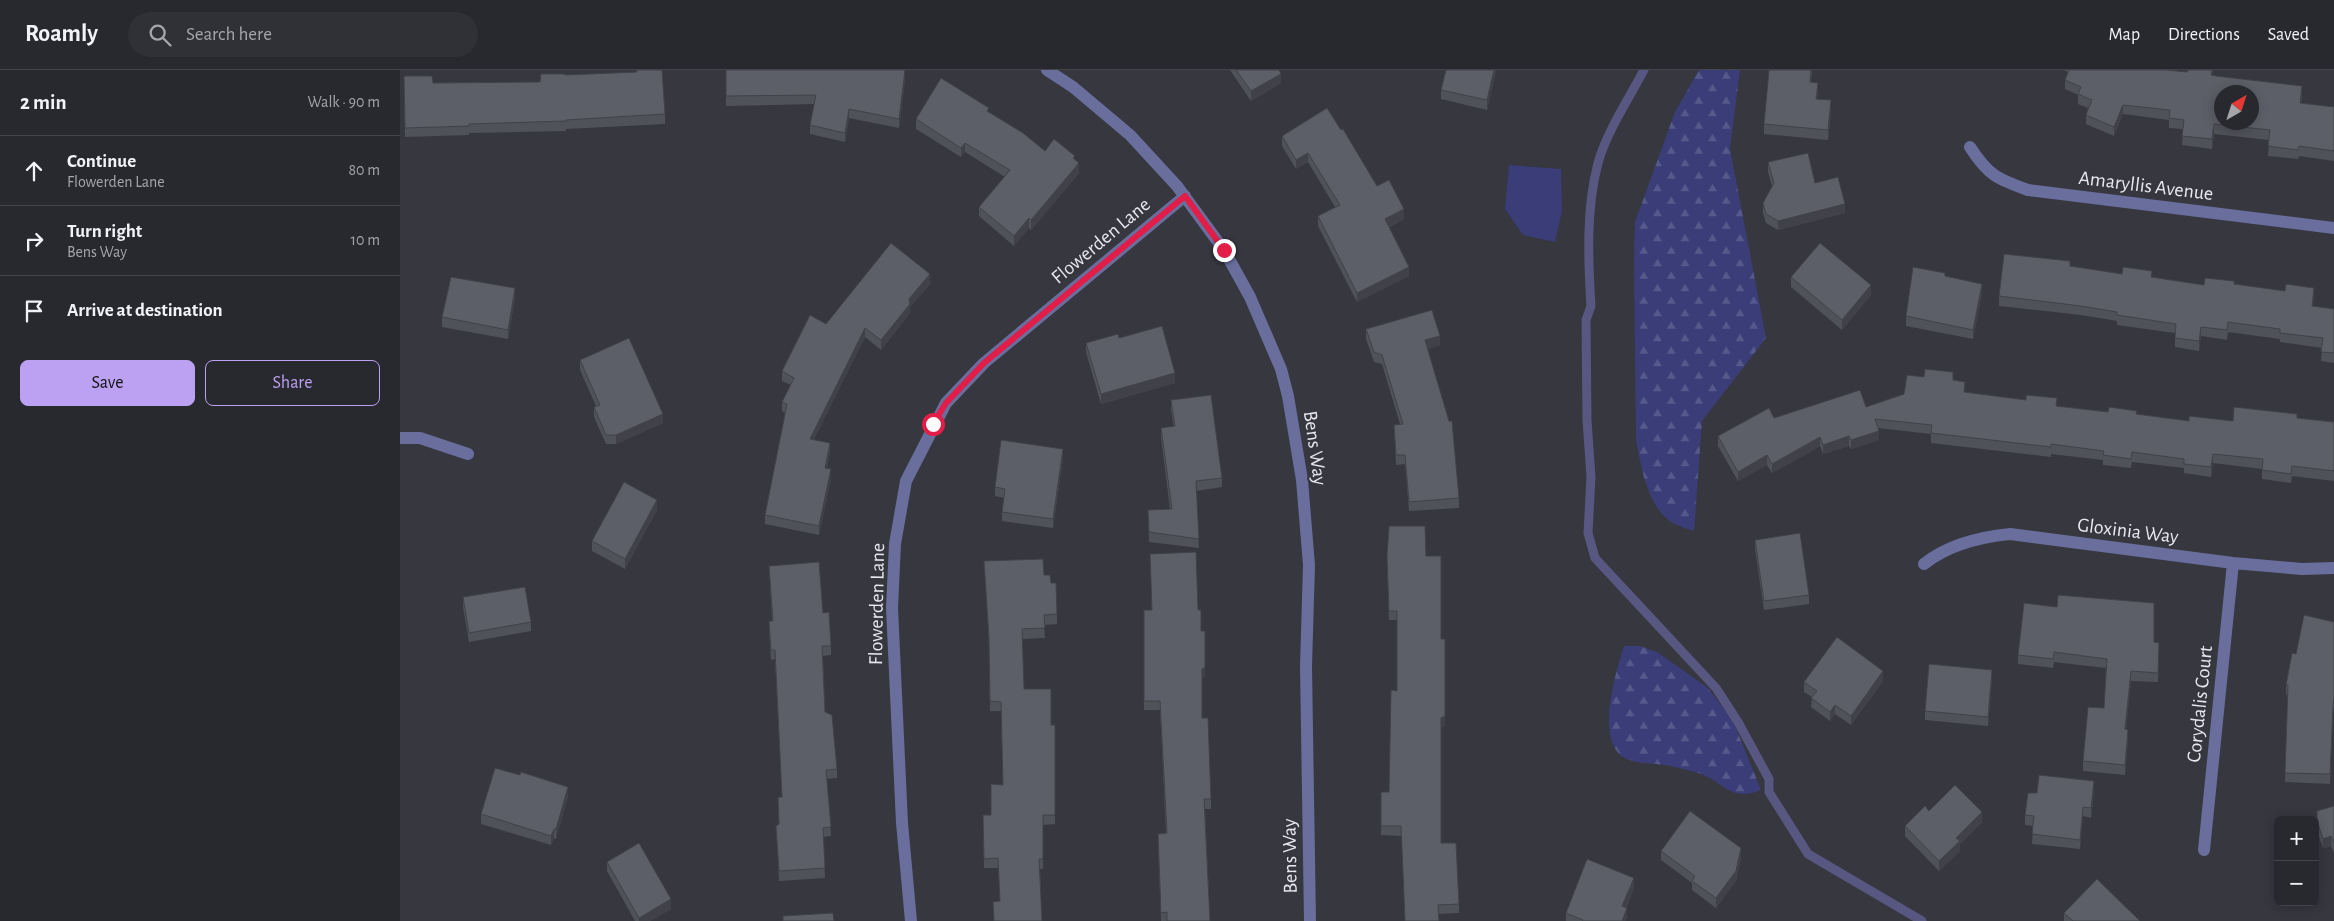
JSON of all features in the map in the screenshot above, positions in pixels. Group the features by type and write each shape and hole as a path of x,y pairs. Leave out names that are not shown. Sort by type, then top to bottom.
{"street":[{"name":"Bens Way","path":"1047,70 1073,87 1130,135 1185,196 1224,250 1250,297 1273,346 1288,396 1302,480 1309,564 1306,666 1310,921"},
{"name":"Amaryllis Avenue","path":"1970,147 1984,169 2003,181 2028,190 2334,228"},
{"name":"Flowerden Lane","path":"911,921 902,823 892,608 895,544 906,481 946,403 984,363 1185,196"},
{"path":"400,438 420,438 468,454"},
{"name":"Gloxinia Way","path":"1924,564 1935,555 1958,545 1986,536 2010,534 2233,563 2302,569 2334,568"},
{"name":"Corydalis Court","path":"2204,850 2233,563"}],"green space":[{"path":"1699,70 1740,70 1730,149 1766,338 1702,421 1694,531 1675,524 1658,509 1647,487 1640,462 1636,440 1634,260 1635,222 1675,112"},
{"path":"1509,165 1561,169 1562,211 1555,242 1523,235 1505,209"},
{"path":"1624,646 1640,646 1657,652 1708,688 1733,721 1761,790 1741,794 1727,789 1707,776 1665,765 1631,761 1617,751 1611,739 1609,724 1610,707 1612,689"}],"building":[{"path":"636,70 662,70 665,114 566,121 405,128 404,76 432,76 433,83 540,82 541,74 637,72"},
{"path":"726,70 905,70 899,119 849,109 845,133 810,125 816,95 726,96"},
{"path":"1236,70 1279,70 1281,74 1251,91"},
{"path":"1446,70 1494,70 1487,100 1441,90"},
{"path":"1769,70 1811,70 1810,82 1818,83 1816,99 1831,100 1828,130 1764,124"},
{"path":"2069,70 2166,70 2187,72 2188,70 2212,70 2211,75 2216,76 2302,86 2300,103 2334,107 2334,151 2299,146 2298,150 2268,146 2270,130 2259,129 2259,85 2214,85 2212,139 2182,136 2184,120 2169,118 2170,110 2123,105 2114,127 2086,115 2092,100 2078,94 2081,87 2065,80"},
{"path":"941,78 989,108 987,111 1023,133 1045,151 1054,139 1075,156 1073,158 1079,163 1031,220 1029,218 1014,236 979,207 1010,170 965,143 961,148 916,119"},
{"path":"1327,108 1341,130 1343,129 1377,186 1389,180 1404,209 1385,219 1409,267 1357,293 1318,216 1340,205 1308,153 1296,160 1282,136"},
{"path":"1808,153 1815,183 1838,177 1845,204 1778,221 1766,214 1763,203 1774,183 1768,162"},
{"path":"891,243 930,274 909,299 910,304 881,340 865,328 810,439 830,443 825,468 831,469 819,526 765,515 787,404 782,402 794,378 782,371 810,315 826,324"},
{"path":"1820,243 1871,285 1842,320 1791,277"},
{"path":"2004,254 2070,261 2070,266 2122,274 2123,267 2152,271 2151,277 2204,285 2205,278 2234,281 2234,284 2285,291 2286,284 2314,288 2312,306 2334,309 2334,353 2321,352 2323,338 2280,333 2280,329 2228,322 2227,330 2201,327 2199,341 2175,338 2176,324 2117,315 2117,312 2081,306 1999,296"},
{"path":"1913,267 1945,273 1945,276 1982,284 1973,330 1906,316"},
{"path":"451,277 515,288 508,330 442,317"},
{"path":"1432,310 1440,336 1425,340 1449,421 1452,421 1459,498 1409,502 1405,455 1396,455 1394,425 1403,424 1382,355 1374,352 1366,329"},
{"path":"1162,326 1175,373 1101,394 1086,343 1118,334 1119,338"},
{"path":"629,338 663,414 616,435 606,435 594,407 600,405 580,360"},
{"path":"1925,369 1953,372 1953,380 1965,382 1964,392 2026,400 2026,395 2057,398 2056,406 2108,412 2109,407 2137,411 2136,414 2189,421 2189,416 2233,421 2234,407 2297,414 2297,418 2334,422 2334,471 2292,466 2291,474 2262,470 2263,459 2213,454 2211,467 2184,464 2184,459 2132,452 2131,459 2103,455 2104,451 2051,444 2051,447 1931,433 1932,425 1875,419 1879,431 1851,440 1849,436 1823,445 1820,437 1772,464 1767,455 1738,472 1718,436 1769,408 1774,418 1860,390 1866,407 1904,394 1907,375 1924,377"},
{"path":"1211,395 1222,478 1196,481 1199,539 1149,532 1148,510 1172,509 1161,428 1175,426 1171,400"},
{"path":"1001,440 1063,449 1053,519 1002,512 1005,489 995,487"},
{"path":"624,482 657,500 625,559 592,541"},
{"path":"1389,526 1425,526 1426,556 1441,556 1441,639 1445,639 1445,716 1441,718 1441,843 1456,843 1459,904 1438,905 1439,921 1405,921 1401,826 1381,826 1381,792 1389,792 1391,690 1397,691 1397,611 1389,611 1387,556"},
{"path":"1800,533 1809,595 1764,601 1755,540"},
{"path":"1196,552 1198,610 1201,610 1201,631 1205,631 1205,667 1202,669 1202,718 1208,718 1211,799 1204,799 1210,921 1167,921 1167,912 1161,913 1158,834 1167,833 1160,701 1144,701 1144,610 1152,610 1150,554"},
{"path":"1043,559 1044,575 1050,575 1051,583 1056,583 1057,614 1044,615 1045,628 1022,629 1024,689 1051,689 1051,725 1055,725 1055,815 1043,815 1043,859 1039,859 1042,921 994,921 993,902 1000,901 998,858 984,859 983,815 991,815 991,784 1003,785 1001,702 990,701 989,637 984,561"},
{"path":"819,562 823,613 829,612 831,646 822,646 825,712 832,715 837,769 826,770 831,827 823,828 825,868 779,871 776,826 779,824 778,797 782,797 775,650 771,650 769,621 773,621 769,566"},
{"path":"525,587 531,622 469,633 463,597"},
{"path":"2058,595 2154,603 2154,642 2159,643 2158,673 2131,671 2125,729 2128,730 2125,765 2083,761 2088,707 2104,708 2107,659 2054,652 2053,659 2018,655 2024,603 2057,607"},
{"path":"2304,615 2334,622 2334,699 2330,774 2285,773 2288,685 2286,685 2292,653 2296,654"},
{"path":"1837,637 1883,671 1851,716 1835,705 1830,712 1811,698 1817,691 1804,682"},
{"path":"1929,664 1992,670 1988,717 1925,711"},
{"path":"495,768 520,775 521,772 568,787 556,829 554,829 551,836 481,814"},
{"path":"2039,775 2094,781 2091,808 2083,807 2080,840 2032,834 2034,816 2025,815 2028,793 2037,793"},
{"path":"1955,785 1982,812 1956,838 1960,841 1939,861 1905,826 1925,806 1929,811"},
{"path":"2334,806 2334,844 2331,836 2323,839 2317,811"},
{"path":"1690,811 1741,848 1736,871 1716,898 1692,881 1695,876 1661,851"},
{"path":"639,843 671,899 639,918 607,862"},
{"path":"1587,859 1634,878 1622,906 1627,908 1622,921 1582,921 1566,913"},
{"path":"2097,879 2140,921 2073,921 2064,913"},
{"path":"833,913 834,921 783,921 783,916"}],"waterway":[{"path":"1644,70 1618,116 1602,151 1591,198 1589,252 1591,306 1586,320 1587,420 1591,477 1588,533 1595,558 1716,688 1738,722 1769,779 1769,792 1808,854 1922,921"}],"route":[{"path":"933,424 946,403 984,363 1185,196 1224,250"}]}
